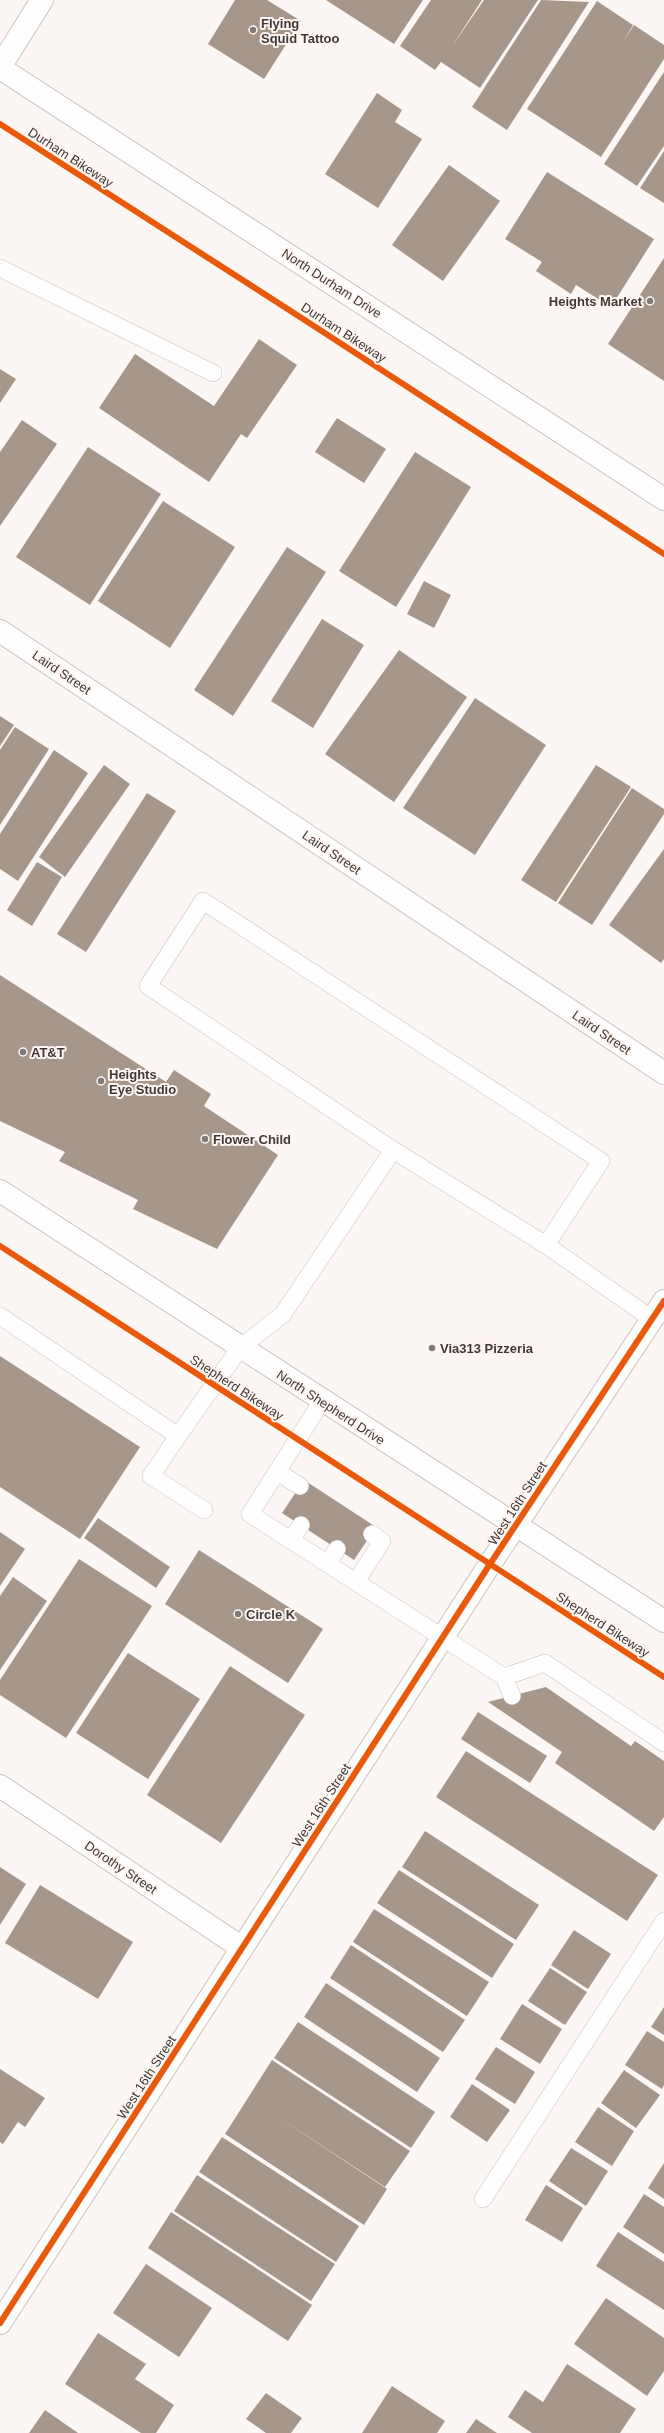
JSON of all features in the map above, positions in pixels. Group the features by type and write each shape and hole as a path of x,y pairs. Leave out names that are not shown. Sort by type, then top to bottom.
{"street":[{"path":"0,67 42,0"},
{"name":"North Durham Drive","path":"0,67 664,499"},
{"name":"Laird Street","path":"0,631 664,1074"},
{"name":"North Shepherd Drive","path":"0,1191 240,1348 664,1621"},
{"name":"West 16th Street","path":"0,2323 443,1637 664,1301"},
{"name":"Dorothy Street","path":"0,1786 242,1948"}],"lane":[{"path":"0,268 213,373"},
{"path":"546,1245 601,1161 203,901 148,986 394,1150 546,1245 652,1319"},
{"path":"204,1510 151,1476 240,1348 283,1314 394,1150"},
{"path":"0,1316 178,1436"},
{"path":"322,1401 250,1514 504,1677 512,1696"},
{"path":"277,1472 300,1486"},
{"path":"291,1540 301,1525"},
{"path":"356,1582 382,1541 372,1534"},
{"path":"328,1564 337,1549"},
{"path":"504,1677 545,1663 664,1743"},
{"path":"483,2198 664,1921"}],"building":[{"path":"235,0 267,0 301,21 264,79 208,44"},
{"path":"326,0 423,0 394,44"},
{"path":"431,0 482,0 452,46 484,0 538,0 480,88 441,62 435,70 400,46"},
{"path":"541,0 589,2 507,130 472,107"},
{"path":"597,1 633,25 624,40 634,25 664,45 664,59 601,157 527,109"},
{"path":"664,72 664,146 637,186 604,164"},
{"path":"377,93 402,110 395,122 422,139 378,208 325,174"},
{"path":"664,151 664,203 640,188"},
{"path":"449,165 500,201 443,281 392,245"},
{"path":"547,172 654,239 611,307 576,285 571,294 536,271 542,262 505,239"},
{"name":"Heights Market","path":"664,258 664,381 608,344"},
{"path":"259,339 297,365 247,438 241,434 209,482 99,408 135,354 214,406"},
{"path":"0,369 16,379 0,403"},
{"path":"337,418 386,449 364,483 315,452"},
{"path":"22,420 57,444 0,526 0,452"},
{"path":"88,447 161,494 90,605 16,557"},
{"path":"415,452 471,487 396,607 339,571"},
{"path":"163,501 235,547 170,648 98,601"},
{"path":"287,547 326,572 233,716 194,690"},
{"path":"424,581 451,595 434,628 407,614"},
{"path":"322,619 364,645 313,728 271,701"},
{"path":"399,650 467,697 394,802 325,754"},
{"path":"475,698 546,745 475,855 403,808"},
{"path":"0,716 14,725 0,746"},
{"path":"15,727 49,749 0,825 0,750"},
{"path":"54,750 88,773 18,881 0,869 0,834"},
{"path":"104,765 130,784 65,877 39,857"},
{"path":"596,765 631,787 556,902 521,880"},
{"path":"632,788 664,809 664,814 592,925 558,903"},
{"path":"147,793 176,811 86,952 57,934"},
{"path":"664,849 664,959 661,963 609,925"},
{"path":"37,862 62,877 32,926 7,910"},
{"path":"0,975 166,1082 174,1070 211,1094 204,1106 278,1155 217,1249 133,1209 138,1200 59,1161 65,1152 0,1121"},
{"path":"0,1356 140,1447 80,1539 0,1487"},
{"path":"304,1480 376,1527 354,1560 282,1513"},
{"path":"98,1518 170,1567 156,1588 84,1538"},
{"path":"0,1532 25,1549 0,1586"},
{"path":"199,1550 323,1629 288,1683 165,1604"},
{"path":"79,1559 152,1606 66,1738 0,1695 0,1680"},
{"path":"13,1577 47,1601 0,1670 0,1596"},
{"path":"128,1653 200,1699 148,1779 76,1733"},
{"path":"230,1666 305,1715 221,1843 147,1795"},
{"path":"546,1687 631,1746 635,1741 664,1761 664,1817 654,1831 555,1763 562,1752 488,1702"},
{"path":"478,1712 547,1756 530,1783 461,1739"},
{"path":"466,1751 658,1875 627,1921 436,1797"},
{"path":"425,1831 539,1905 516,1940 402,1867"},
{"path":"0,1867 26,1884 0,1925"},
{"path":"399,1870 514,1944 492,1978 377,1903"},
{"path":"40,1885 133,1942 98,1999 5,1943"},
{"path":"374,1909 489,1982 467,2016 353,1942"},
{"path":"574,1930 611,1954 588,1989 551,1965"},
{"path":"351,1945 465,2020 443,2052 330,1978"},
{"path":"550,1968 587,1992 565,2025 528,2001"},
{"path":"326,1983 440,2058 417,2092 304,2017"},
{"path":"522,2004 562,2029 540,2064 500,2039"},
{"path":"664,2007 664,2035 651,2027"},
{"path":"298,2022 435,2112 411,2148 274,2058"},
{"path":"647,2031 664,2042 664,2085 662,2089 625,2065"},
{"path":"496,2047 535,2072 515,2104 475,2079"},
{"path":"272,2060 410,2151 385,2187 269,2111 387,2189 364,2225 225,2134"},
{"path":"0,2069 45,2098 25,2127 18,2122 3,2144 0,2142"},
{"path":"624,2070 660,2095 636,2128 601,2103"},
{"path":"472,2084 510,2110 487,2142 450,2117"},
{"path":"598,2107 634,2131 612,2166 575,2142"},
{"path":"222,2137 359,2226 336,2262 199,2172"},
{"path":"571,2148 608,2171 586,2206 549,2181"},
{"path":"664,2163 664,2199 648,2188"},
{"path":"197,2175 335,2264 311,2301 174,2211"},
{"path":"546,2185 583,2208 562,2242 525,2220"},
{"path":"644,2194 664,2207 664,2254 623,2227"},
{"path":"171,2212 312,2305 288,2341 148,2248"},
{"path":"618,2232 664,2262 664,2310 596,2266"},
{"path":"146,2264 212,2308 179,2357 113,2313"},
{"path":"606,2298 664,2338 664,2371 647,2396 574,2344"},
{"path":"98,2333 146,2364 135,2379 174,2405 156,2433 141,2433 65,2384"},
{"path":"567,2364 636,2409 620,2433 532,2433 508,2417 525,2390 543,2402"},
{"path":"392,2386 445,2421 437,2433 362,2433"},
{"path":"266,2393 302,2418 291,2433 266,2433 246,2419"},
{"path":"45,2410 78,2433 29,2433"},
{"path":"476,2419 497,2433 466,2433"}],"cycle path":[{"name":"Durham Bikeway","path":"0,124 664,554"},
{"name":"Shepherd Bikeway","path":"0,1246 664,1677"},
{"path":"0,2323 490,1564 664,1301"}],"place":[{"name":"Flying Squid Tattoo","path":"253,30"},
{"name":"Heights Market","path":"650,301"},
{"name":"AT&T","path":"23,1052"},
{"name":"Heights Eye Studio","path":"101,1081"},
{"name":"Flower Child","path":"205,1139"},
{"name":"Via313 Pizzeria","path":"432,1348"},
{"name":"Circle K","path":"238,1614"}]}
